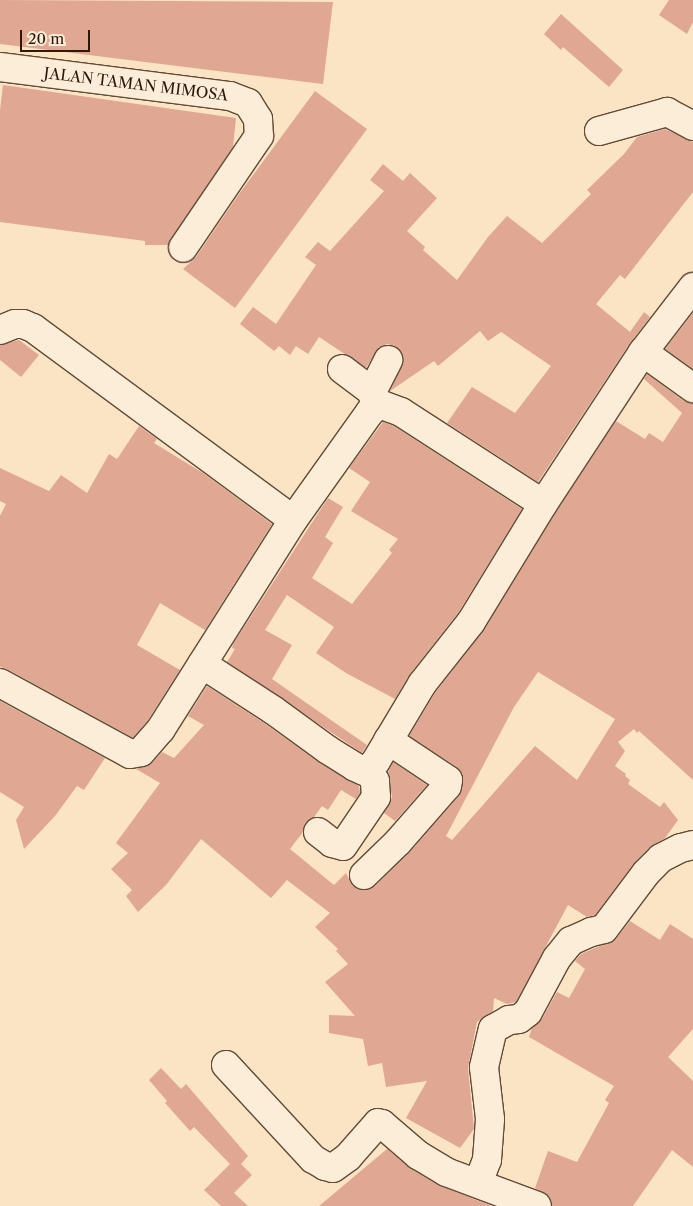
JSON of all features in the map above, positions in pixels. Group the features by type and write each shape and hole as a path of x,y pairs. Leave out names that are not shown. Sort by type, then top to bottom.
{"street":[{"name":"JALAN TAMAN MIMOSA","path":"0,67 230,96 248,103 258,119 259,136 182,248"},
{"path":"599,131 660,112 674,114 693,126"},
{"path":"202,664 328,750 364,771 368,770 376,761 422,684 471,622 543,504 643,352 693,287"},
{"path":"0,330 15,324 23,324 33,328 293,520"},
{"path":"643,352 693,388"},
{"path":"0,683 130,754 143,751 161,729 293,520 370,412 388,360"},
{"path":"342,369 382,405 401,412 543,504"},
{"path":"364,875 398,842 447,786 448,780 388,740"},
{"path":"318,832 332,843 343,846 376,797 375,781 368,770"},
{"path":"478,1184 487,1160 490,1119 484,1067 493,1030 509,1020 519,1019 528,1012 562,952 572,941 591,932 604,929 646,872 661,858 681,848 693,845"},
{"path":"226,1065 313,1159 325,1166 333,1168 348,1156 378,1123 382,1124 418,1155 446,1172 537,1206"}],"building":[{"path":"0,0 333,2 323,84 0,44"},
{"path":"669,0 693,0 693,22 687,34 659,15"},
{"path":"561,14 623,70 609,87 563,47 561,50 544,34"},
{"path":"3,85 236,118 233,147 168,245 145,245 145,241 0,222 0,110"},
{"path":"315,91 367,129 235,308 183,269 196,257 239,194"},
{"path":"665,129 693,142 693,192 625,279 620,275 596,304 630,332 644,312 650,317 630,343 538,482 447,423 472,387 515,413 551,366 501,332 488,341 480,331 438,366 434,361 390,391 404,360 401,352 395,346 387,344 379,347 366,368 319,337 308,354 296,346 290,355 279,346 274,351 240,324 253,307 276,324 316,265 305,257 318,242 330,251 384,191 370,180 383,164 403,181 410,173 437,198 407,231 425,247 423,250 457,280 488,237 507,216 542,243 591,194 587,190 624,154 637,137"},
{"path":"693,313 693,369 665,349"},
{"path":"19,340 39,355 21,377 0,360 0,345"},
{"path":"647,374 684,401 693,403 693,780 639,731 637,733 634,729 618,742 625,751 615,766 626,774 625,776 630,780 628,784 660,807 664,802 678,820 665,838 650,847 635,862 595,915 587,917 568,905 516,1002 507,1004 494,998 493,1011 477,1022 468,1068 474,1129 460,1148 406,1118 427,1081 386,1087 382,1063 368,1066 363,1039 329,1033 329,1015 355,1016 325,982 348,964 336,951 338,949 315,927 330,913 287,880 271,898 201,839 166,885 138,912 126,896 132,890 111,869 128,853 116,843 160,783 136,769 152,763 162,752 174,758 204,725 188,716 207,686 264,723 320,763 359,786 360,793 356,799 341,790 328,810 322,806 314,817 305,823 303,832 290,849 334,885 346,873 352,885 359,890 367,890 375,886 410,852 459,796 462,789 462,774 457,767 409,736 435,693 484,630 556,512 616,421 645,439 649,433 663,442 682,413 644,379","holes":["538,672 615,719 577,780 535,746 452,840 446,836 514,707"]},
{"path":"383,422 394,426 522,509 458,613 410,674 395,699 346,673 316,653 334,627 287,595 265,630 292,645 272,679 367,745 362,753 227,662 235,649 232,648 233,644 328,498 343,507 325,537 333,543 312,578 352,604 392,553 389,550 398,539 351,511 370,482 349,468"},
{"path":"139,426 157,439 154,443 203,473 272,524 205,630 160,603 137,645 180,670 148,720 133,738 7,669 0,667 0,516 6,504 0,501 0,468 49,491 61,475 87,493 109,454 117,459"},
{"path":"0,701 105,758 84,790 77,786 55,816 24,849 16,820 24,807 0,792"},
{"path":"393,762 427,785 395,821 384,813 392,797 388,772"},
{"path":"630,921 660,940 670,924 693,939 693,1029 668,1057 693,1081 693,1167 672,1150 633,1206 552,1206 549,1196 535,1188 548,1151 577,1162 609,1103 605,1100 614,1086 529,1037 532,1028 542,1019 557,992 569,998 585,969 575,961 581,954 616,939"},
{"path":"161,1068 181,1089 186,1084 248,1156 241,1164 252,1175 234,1193 248,1206 221,1206 204,1190 230,1164 194,1127 190,1131 165,1103 167,1101 149,1080"},
{"path":"387,1149 410,1168 438,1185 492,1206 319,1206"}]}
